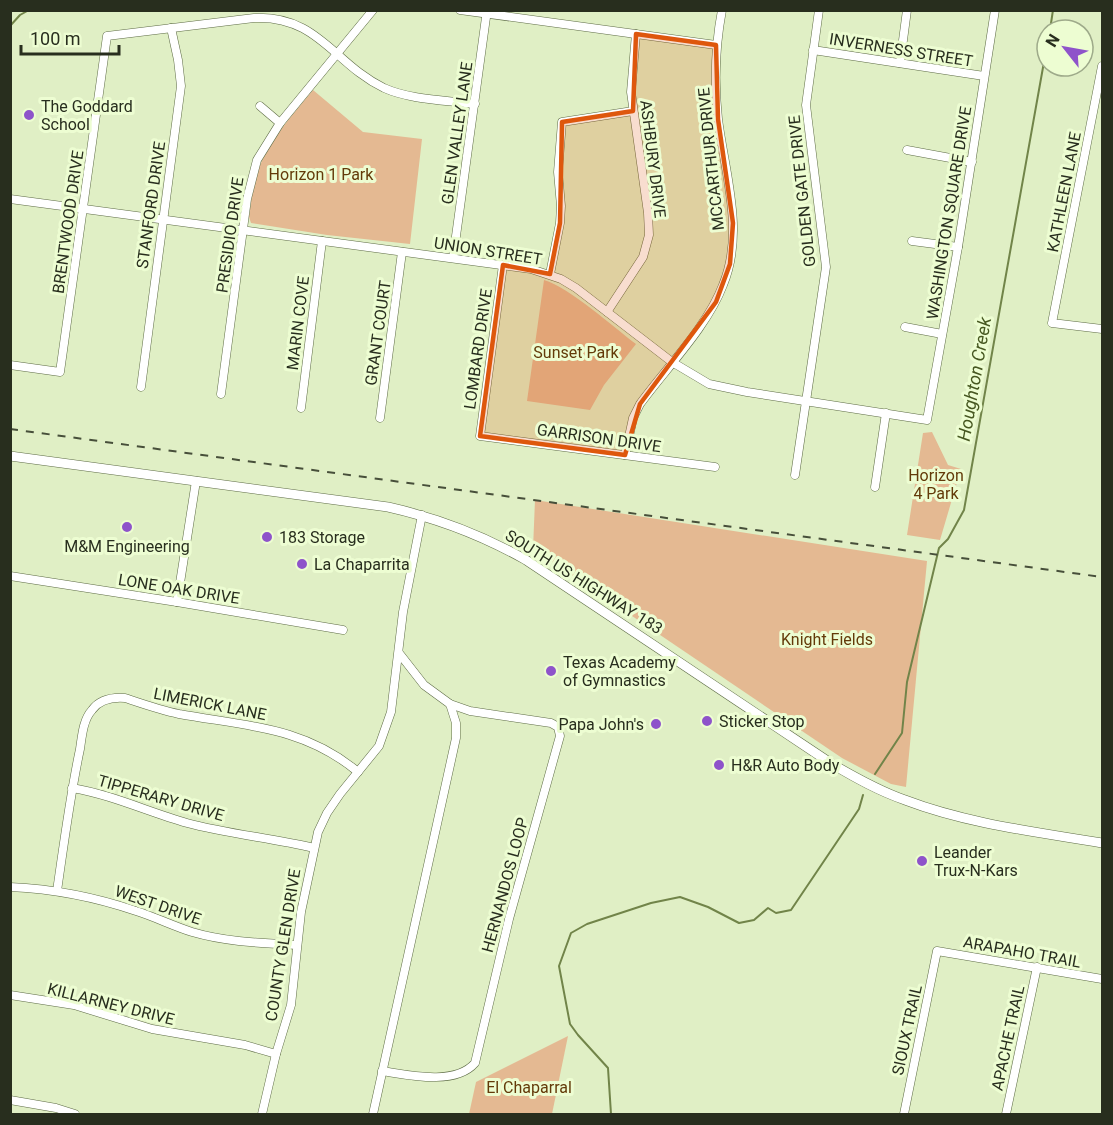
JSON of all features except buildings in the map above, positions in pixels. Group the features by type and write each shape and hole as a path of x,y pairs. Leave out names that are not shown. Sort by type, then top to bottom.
{"main road":[{"name":"SOUTH US HIGHWAY 183","path":"10,456 388,507 422,515 489,540 526,560 832,764 867,784 906,801 957,816 1102,843"}],"street":[{"name":"PRESIDIO DRIVE","path":"221,394 252,174 264,146 280,123 373,10"},
{"path":"460,10 717,45"},
{"name":"MCCARTHUR DRIVE","path":"625,455 629,432 637,411 716,302 730,264 733,243 730,197 718,119 715,62 722,10"},
{"name":"GOLDEN GATE DRIVE","path":"795,475 825,267 806,105 819,10"},
{"path":"900,63 907,10"},
{"name":"WASHINGTON SQUARE DRIVE","path":"927,420 958,247 995,10"},
{"name":"GLEN VALLEY LANE","path":"453,258 486,12"},
{"name":"BRENTWOOD DRIVE","path":"10,365 60,372 107,36 269,18 298,25 312,33 369,79 395,92 475,104"},
{"name":"STANFORD DRIVE","path":"141,387 181,86 171,28"},
{"name":"ASHBURY DRIVE","path":"607,312 643,257 649,235 648,213 633,111 631,78 636,34"},
{"name":"INVERNESS STREET","path":"813,50 984,76"},
{"name":"KATHLEEN LANE","path":"1102,66 1052,323 1102,329"},
{"path":"260,106 280,123"},
{"path":"550,274 560,223 558,172 562,122 633,111"},
{"path":"907,150 972,162"},
{"name":"UNION STREET","path":"10,199 531,269 550,274 576,288 672,362 710,384 927,420"},
{"name":"MARIN COVE","path":"301,408 322,241"},
{"path":"912,241 958,247"},
{"name":"GRANT COURT","path":"380,418 402,252"},
{"name":"LOMBARD DRIVE","path":"480,436 503,265"},
{"path":"905,327 942,334"},
{"path":"874,487 886,413"},
{"name":"GARRISON DRIVE","path":"480,436 715,467"},
{"path":"177,602 196,481"},
{"name":"COUNTY GLEN DRIVE","path":"262,1114 276,1054 291,1005 300,912 321,824 374,753 386,729 395,689 408,580 422,515"},
{"name":"LONE OAK DRIVE","path":"10,576 343,630"},
{"name":"HERNANDOS LOOP","path":"382,1071 423,1078 436,1077 463,1072 475,1063 509,919 560,735 558,727 551,723 470,711 450,704 424,685 398,653"},
{"name":"LIMERICK LANE","path":"57,891 72,788 86,721 98,704 110,698 117,697 176,713 289,734 323,748 358,772"},
{"path":"373,1114 455,745 456,723 450,704"},
{"name":"TIPPERARY DRIVE","path":"72,788 109,796 209,829 281,840 314,848"},
{"name":"WEST DRIVE","path":"10,887 57,891 109,902 215,938 297,945"},
{"name":"ARAPAHO TRAIL","path":"937,951 1102,979"},
{"name":"SIOUX TRAIL","path":"904,1114 937,951"},
{"name":"APACHE TRAIL","path":"1006,1114 1037,967"},
{"name":"KILLARNEY DRIVE","path":"10,995 74,1005 152,1029 245,1045 276,1054"},
{"path":"10,1100 56,1108 75,1114"}],"highlighted area":[{"path":"636,34 716,45 718,119 733,223 730,264 716,302 640,404 625,455 480,436 503,265 550,274 560,223 562,122 633,111"}],"green space":[{"name":"Horizon 1 Park","path":"313,90 363,132 422,139 410,244 327,235 251,223 249,217 256,176 266,152 280,130"},
{"name":"Sunset Park","path":"544,280 578,299 636,344 604,385 590,410 527,401"},
{"name":"Horizon 4 Park","path":"932,432 948,465 961,469 940,540 907,535 923,433"},
{"name":"Knight Fields","path":"535,500 927,561 906,787 891,784 842,758 533,549"},
{"name":"El Chaparral","path":"568,1036 552,1114 469,1114 476,1082"}],"waterway":[{"path":"10,26 20,15 29,10"},
{"name":"Houghton Creek","path":"1052,18 1053,10"},
{"name":"Houghton Creek","path":"875,774 902,733 907,682 939,548 948,539 964,510 1041,78"},
{"name":"Houghton Creek","path":"611,1114 608,1068 570,1024 559,966 571,933 587,924 651,903 680,897 708,907 739,923 754,920 768,908 776,913 791,910 859,809 863,795"}],"railway":[{"path":"10,429 1102,577"}],"place":[{"name":"The Goddard School","path":"29,115"},
{"name":"M&M Engineering","path":"127,527"},
{"name":"183 Storage","path":"267,537"},
{"name":"La Chaparrita","path":"302,564"},
{"name":"Texas Academy of Gymnastics","path":"551,671"},
{"name":"Sticker Stop","path":"707,721"},
{"name":"Papa John's","path":"656,724"},
{"name":"H&R Auto Body","path":"719,765"},
{"name":"Leander Trux-N-Kars","path":"922,861"}]}
